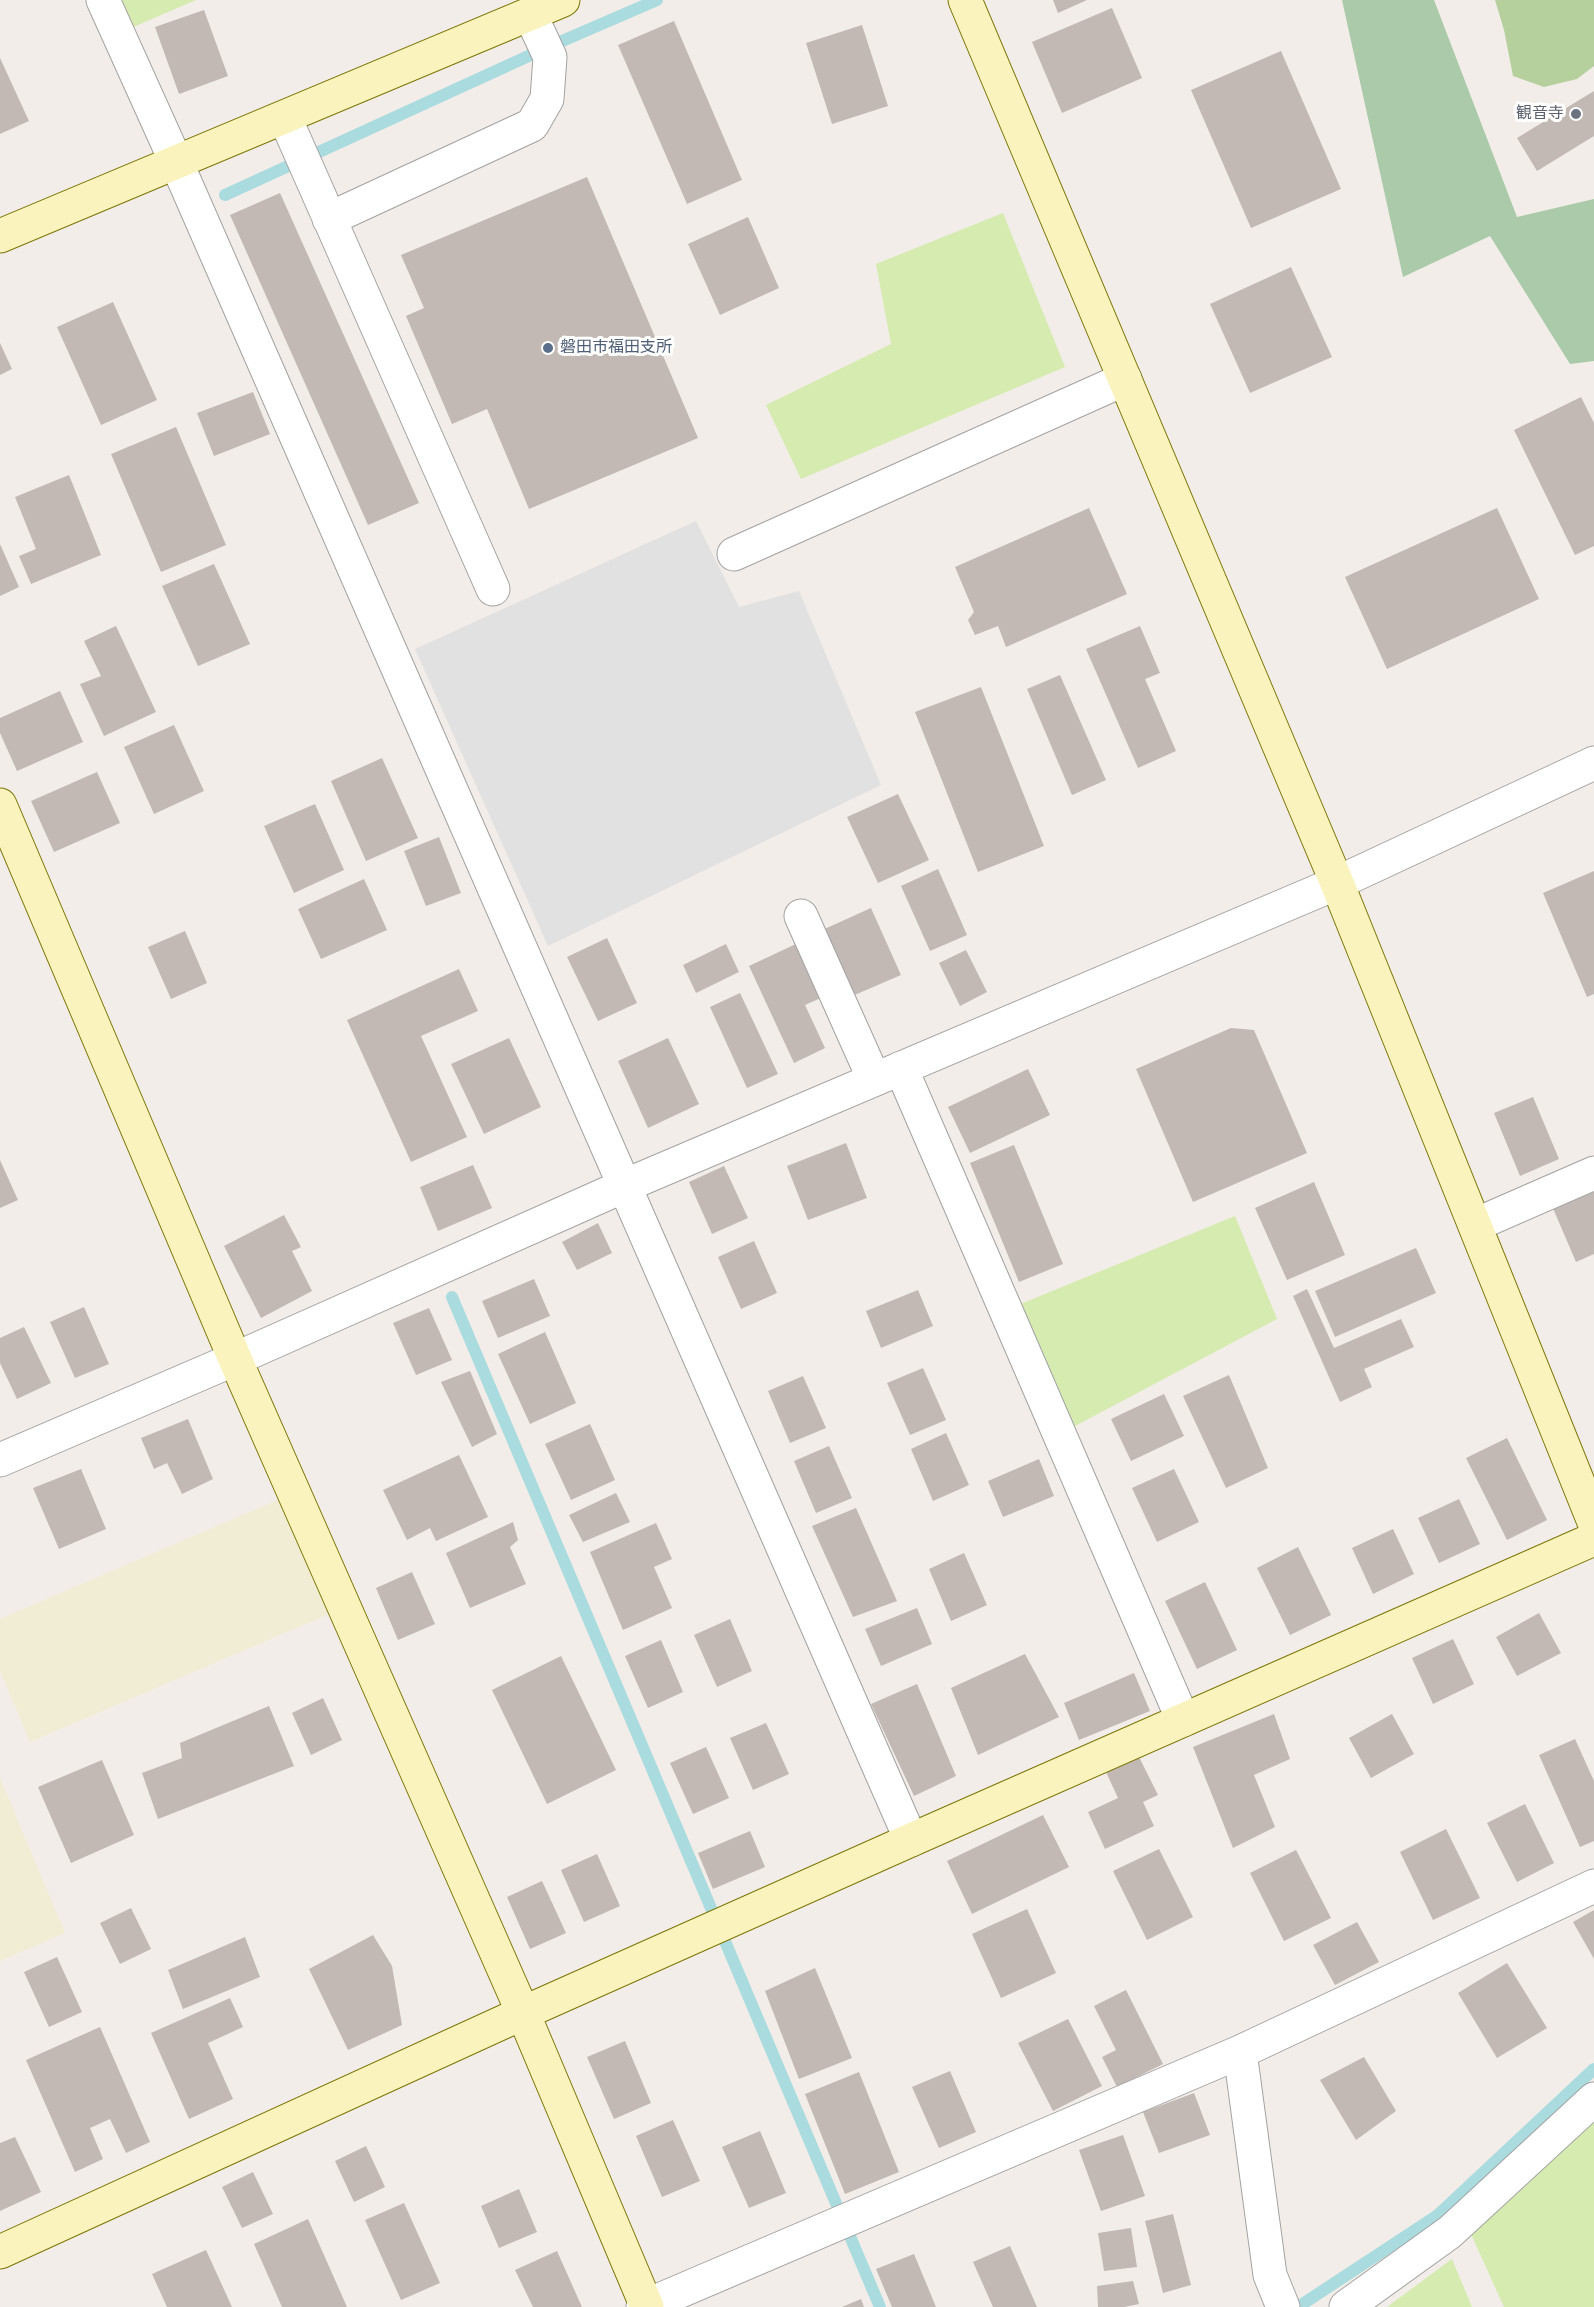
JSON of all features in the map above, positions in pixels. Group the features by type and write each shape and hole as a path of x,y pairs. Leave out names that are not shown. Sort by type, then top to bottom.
{"street":[{"path":"103,0 177,164 911,1840"},
{"path":"0,236 177,164 563,0"},
{"path":"965,0 1337,883 1594,1522"},
{"path":"329,219 532,125 547,99 550,57 530,14"},
{"path":"285,118 494,589"},
{"path":"734,554 1125,379"},
{"path":"0,1460 236,1359 624,1186 1337,883 1594,763"},
{"path":"0,805 236,1359 523,2013 646,2307 1240,2052 1594,1886"},
{"path":"801,916 888,1073 1183,1720"},
{"path":"1475,1225 1594,1173"},
{"path":"0,2252 523,2013 1594,1539"},
{"path":"1240,2052 1270,2274 1283,2307"},
{"path":"1346,2307 1450,2232 1594,2099"}],"shaded area":[{"path":"696,521 739,607 799,591 881,785 548,946 415,649"},
{"path":"294,1493 343,1608 30,1742 0,1671 0,1619"},
{"path":"0,1778 65,1933 0,1961"}],"green space":[{"path":"103,0 196,0 117,34"},
{"path":"1342,0 1434,0 1517,217 1594,199 1594,361 1570,364 1490,236 1403,277"},
{"path":"1495,0 1594,0 1594,66 1577,79 1544,87 1513,76 1504,30"},
{"path":"1003,213 1065,367 801,479 766,405 891,344 876,264"},
{"path":"1235,1216 1277,1319 1060,1434 1006,1310"},
{"path":"1594,2100 1594,2307 1504,2307 1471,2234"},
{"path":"1452,2259 1472,2307 1387,2307"}],"building":[{"path":"1053,0 1087,0 1058,13"},
{"path":"1112,8 1142,78 1062,113 1032,42"},
{"path":"204,10 228,76 179,94 155,27"},
{"path":"674,21 742,180 687,204 618,45"},
{"path":"862,25 888,106 832,124 806,43"},
{"path":"1281,51 1341,189 1251,228 1191,90"},
{"path":"0,58 29,121 0,134"},
{"name":"観音寺","path":"1594,91 1594,136 1537,171 1517,138"},
{"path":"587,177 698,438 529,509 487,409 452,424 406,316 424,308 401,255"},
{"path":"280,193 419,503 368,525 230,215"},
{"path":"748,217 779,288 720,315 688,244"},
{"path":"1291,267 1332,357 1250,393 1210,304"},
{"path":"113,302 157,400 101,425 57,327"},
{"path":"0,343 12,369 0,375"},
{"path":"253,392 270,434 214,456 197,413"},
{"path":"1581,397 1594,423 1594,546 1575,555 1514,430"},
{"path":"176,427 226,545 161,572 111,454"},
{"path":"69,475 101,555 31,584 19,556 36,549 15,497"},
{"path":"1089,508 1127,594 1006,647 998,626 975,635 968,620 974,612 955,567"},
{"path":"1497,508 1539,599 1387,669 1345,577"},
{"path":"0,544 19,587 0,596"},
{"path":"214,564 250,644 198,666 162,586"},
{"path":"116,626 156,712 104,736 80,684 101,676 84,641"},
{"path":"1140,626 1160,673 1145,679 1176,751 1138,768 1086,649"},
{"path":"1060,675 1106,780 1072,795 1027,689"},
{"path":"981,687 1044,846 978,872 915,712"},
{"path":"60,691 83,742 17,771 0,733 0,718"},
{"path":"174,725 204,791 154,814 124,747"},
{"path":"382,758 418,838 366,861 331,781"},
{"path":"97,772 120,823 54,852 31,801"},
{"path":"898,794 929,860 878,883 847,817"},
{"path":"315,804 344,870 294,893 264,826"},
{"path":"439,837 461,893 426,906 404,851"},
{"path":"938,869 967,935 930,951 901,886"},
{"path":"1594,871 1594,994 1587,997 1543,893"},
{"path":"364,879 387,930 321,959 298,909"},
{"path":"871,908 901,975 850,997 820,931"},
{"path":"185,931 207,983 171,999 148,947"},
{"path":"607,938 637,1003 598,1021 567,957"},
{"path":"798,943 823,997 805,1005 825,1048 794,1063 749,966"},
{"path":"726,944 739,972 696,993 683,965"},
{"path":"966,950 987,992 960,1006 939,963"},
{"path":"459,969 478,1011 421,1036 467,1137 411,1162 347,1020"},
{"path":"740,993 778,1074 747,1088 710,1007"},
{"path":"1231,1028 1254,1030 1307,1153 1193,1202 1136,1069"},
{"path":"509,1038 541,1107 484,1134 451,1064"},
{"path":"668,1038 699,1104 648,1128 618,1061"},
{"path":"1028,1069 1050,1115 970,1153 948,1107"},
{"path":"1533,1097 1559,1159 1520,1176 1494,1113"},
{"path":"846,1143 867,1198 808,1220 787,1166"},
{"path":"1014,1145 1063,1264 1019,1282 970,1163"},
{"path":"0,1160 18,1200 0,1208"},
{"path":"473,1165 492,1208 438,1231 420,1187"},
{"path":"724,1166 748,1218 712,1234 689,1182"},
{"path":"1314,1182 1345,1255 1287,1280 1255,1208"},
{"path":"1594,1188 1594,1254 1576,1262 1552,1206"},
{"path":"284,1215 301,1247 292,1251 312,1291 261,1318 224,1246"},
{"path":"598,1223 612,1253 577,1270 562,1242"},
{"path":"754,1241 777,1293 741,1309 718,1257"},
{"path":"1416,1248 1436,1293 1335,1337 1315,1291"},
{"path":"534,1279 550,1316 498,1338 482,1301"},
{"path":"1307,1289 1334,1348 1401,1319 1414,1347 1364,1369 1372,1387 1340,1402 1293,1296"},
{"path":"918,1290 933,1326 881,1348 866,1311"},
{"path":"84,1307 109,1364 75,1378 50,1322"},
{"path":"429,1308 452,1360 416,1375 393,1323"},
{"path":"24,1327 51,1383 17,1399 0,1363 0,1338"},
{"path":"545,1332 576,1403 530,1424 498,1354"},
{"path":"923,1368 946,1420 910,1435 887,1383"},
{"path":"470,1371 497,1434 472,1447 441,1382"},
{"path":"1229,1375 1268,1468 1226,1488 1183,1396"},
{"path":"803,1376 826,1428 790,1443 768,1391"},
{"path":"1164,1394 1184,1436 1131,1461 1111,1419"},
{"path":"188,1419 213,1479 182,1494 167,1463 154,1469 141,1438"},
{"path":"590,1424 615,1480 571,1500 545,1444"},
{"path":"946,1433 969,1485 933,1501 911,1449"},
{"path":"1507,1438 1547,1520 1507,1540 1466,1458"},
{"path":"829,1446 852,1498 816,1513 794,1461"},
{"path":"459,1455 488,1517 436,1541 430,1528 407,1540 383,1490"},
{"path":"1039,1459 1054,1496 1003,1517 988,1481"},
{"path":"81,1469 106,1529 59,1549 33,1488"},
{"path":"1174,1469 1199,1522 1157,1542 1132,1488"},
{"path":"616,1493 630,1522 583,1542 569,1515"},
{"path":"1459,1499 1480,1544 1439,1563 1418,1518"},
{"path":"856,1508 897,1601 853,1617 812,1526"},
{"path":"513,1522 518,1540 510,1547 526,1584 470,1608 446,1553"},
{"path":"656,1523 672,1559 654,1567 672,1608 623,1630 590,1552"},
{"path":"1393,1529 1414,1574 1373,1594 1352,1548"},
{"path":"1298,1547 1331,1615 1290,1635 1257,1568"},
{"path":"964,1553 987,1605 951,1621 929,1569"},
{"path":"412,1572 435,1624 398,1640 376,1588"},
{"path":"1205,1582 1237,1650 1197,1669 1165,1601"},
{"path":"917,1608 932,1644 881,1666 865,1629"},
{"path":"1539,1613 1561,1653 1517,1676 1496,1637"},
{"path":"730,1619 752,1671 717,1687 694,1635"},
{"path":"1453,1639 1474,1684 1433,1704 1412,1658"},
{"path":"661,1640 683,1692 648,1708 625,1656"},
{"path":"1025,1654 1059,1717 978,1755 951,1688"},
{"path":"561,1656 616,1770 547,1804 492,1690"},
{"path":"1134,1673 1150,1711 1079,1740 1064,1703"},
{"path":"917,1684 956,1776 914,1796 871,1704"},
{"path":"323,1698 342,1740 311,1755 292,1713"},
{"path":"269,1706 294,1766 158,1819 142,1773 182,1758 180,1743"},
{"path":"1274,1714 1290,1759 1254,1775 1275,1827 1233,1848 1193,1747"},
{"path":"1392,1714 1414,1754 1371,1778 1349,1738"},
{"path":"766,1723 789,1774 753,1790 730,1738"},
{"path":"1575,1739 1594,1781 1594,1841 1580,1847 1539,1755"},
{"path":"706,1747 729,1798 693,1814 670,1763"},
{"path":"1139,1757 1158,1795 1143,1802 1154,1826 1105,1849 1088,1812 1118,1798 1106,1772"},
{"path":"102,1760 134,1835 71,1863 38,1787"},
{"path":"1525,1804 1554,1863 1517,1882 1487,1823"},
{"path":"1043,1815 1069,1867 972,1914 947,1861"},
{"path":"1446,1829 1480,1898 1433,1920 1400,1852"},
{"path":"750,1831 765,1867 713,1889 698,1853"},
{"path":"1159,1849 1193,1917 1147,1940 1113,1871"},
{"path":"1296,1850 1331,1918 1284,1941 1250,1873"},
{"path":"597,1854 620,1906 584,1922 561,1870"},
{"path":"542,1881 566,1933 530,1949 507,1897"},
{"path":"131,1908 151,1949 120,1964 100,1923"},
{"path":"1027,1909 1056,1973 1001,1998 972,1934"},
{"path":"1594,1910 1594,1959 1573,1922"},
{"path":"1357,1922 1379,1962 1335,1985 1313,1945"},
{"path":"373,1935 392,1966 402,2025 348,2050 309,1969"},
{"path":"245,1937 260,1977 183,2009 168,1970"},
{"path":"57,1957 82,2012 49,2027 24,1972"},
{"path":"1507,1963 1547,2028 1497,2058 1458,1993"},
{"path":"815,1968 852,2058 799,2079 765,1991"},
{"path":"1126,1990 1163,2064 1117,2087 1102,2057 1116,2050 1094,2006"},
{"path":"230,1998 243,2027 208,2043 233,2099 189,2119 151,2033"},
{"path":"1068,2019 1102,2086 1053,2111 1018,2043"},
{"path":"100,2027 150,2142 126,2153 110,2119 90,2128 103,2159 75,2172 26,2060"},
{"path":"625,2041 651,2103 614,2119 587,2057"},
{"path":"1364,2057 1396,2111 1356,2140 1320,2080"},
{"path":"950,2071 976,2132 939,2148 912,2087"},
{"path":"859,2072 899,2172 845,2194 805,2094"},
{"path":"1194,2093 1210,2135 1159,2153 1143,2112"},
{"path":"673,2120 700,2181 662,2197 636,2136"},
{"path":"760,2131 786,2193 749,2208 722,2147"},
{"path":"1123,2135 1145,2196 1101,2211 1079,2150"},
{"path":"15,2137 41,2192 0,2211 0,2143"},
{"path":"366,2146 385,2187 354,2202 335,2161"},
{"path":"253,2172 273,2214 242,2228 222,2187"},
{"path":"519,2189 537,2232 499,2248 481,2206"},
{"path":"404,2203 440,2283 401,2300 365,2220"},
{"path":"1173,2214 1191,2285 1163,2293 1145,2221"},
{"path":"308,2219 347,2307 282,2307 254,2244"},
{"path":"1131,2228 1137,2267 1104,2271 1098,2233"},
{"path":"1010,2246 1037,2307 993,2307 973,2262"},
{"path":"206,2250 232,2307 167,2307 152,2274"},
{"path":"557,2251 582,2307 533,2307 515,2270"},
{"path":"914,2254 936,2307 892,2307 876,2269"},
{"path":"1133,2281 1139,2304 1124,2307 1098,2307 1097,2286"},
{"path":"861,2299 864,2307 842,2307"}],"waterway":[{"path":"225,195 546,48 657,0"},
{"path":"452,1297 880,2307"},
{"path":"1298,2307 1438,2215 1594,2069"}],"place":[{"name":"観音寺","path":"1576,114"},
{"name":"磐田市福田支所","path":"548,348"}]}
